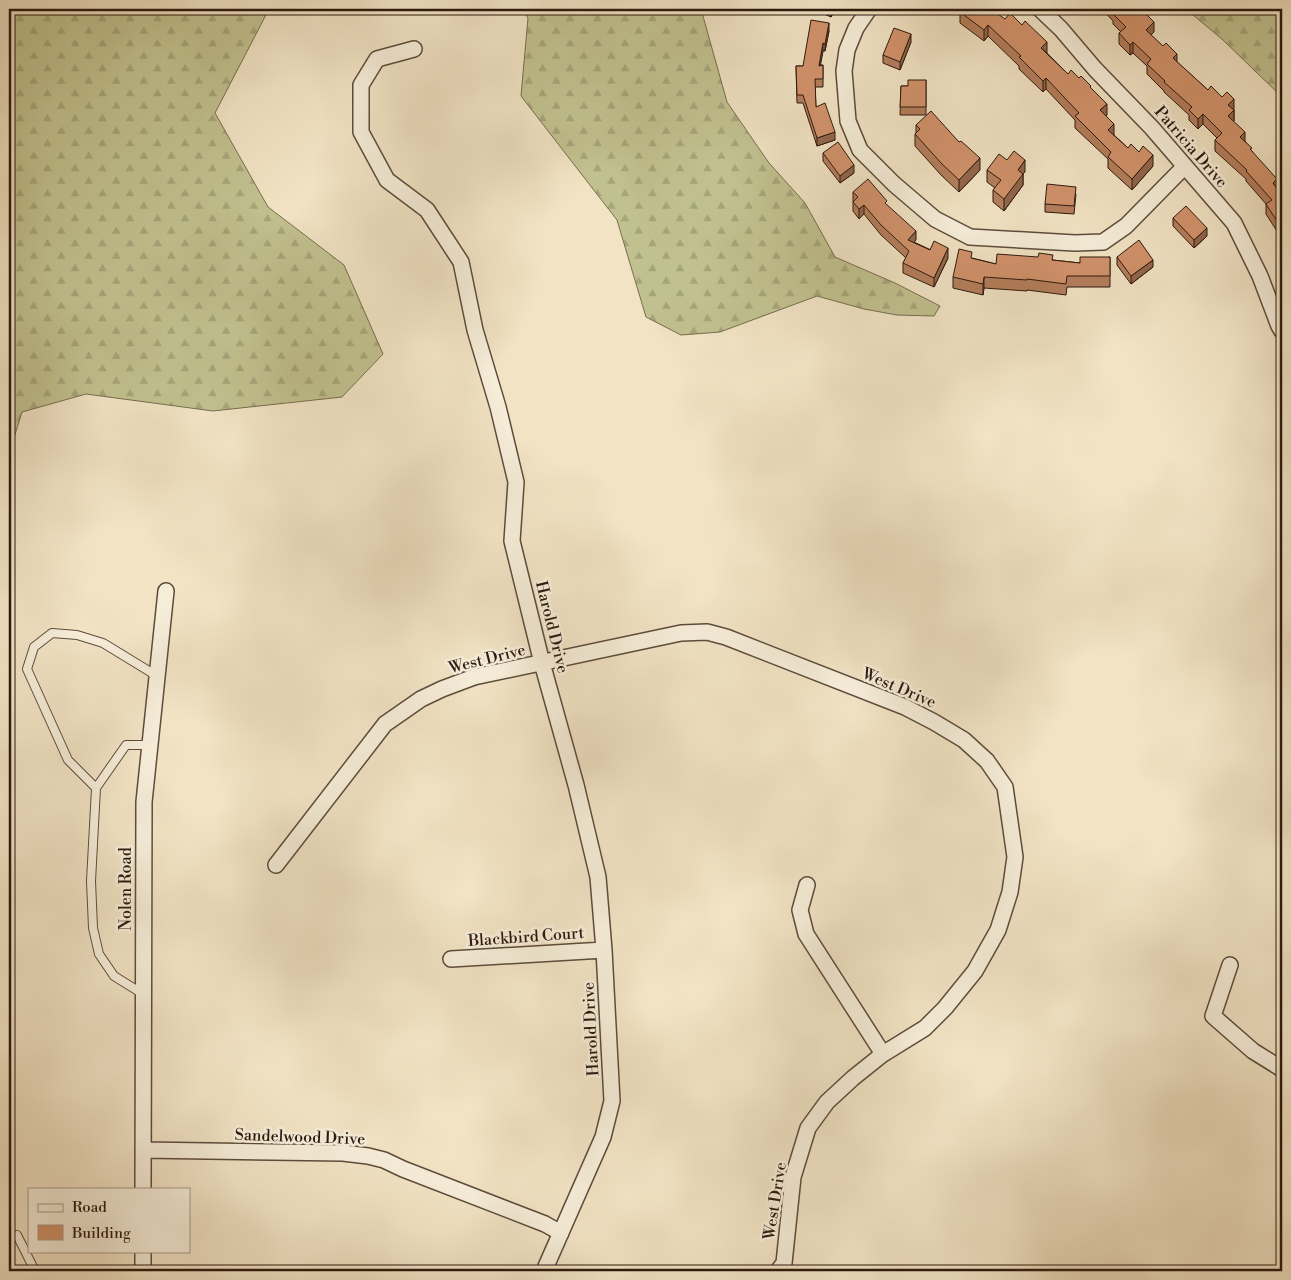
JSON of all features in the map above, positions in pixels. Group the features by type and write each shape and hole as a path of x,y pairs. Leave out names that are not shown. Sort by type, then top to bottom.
{"street":[{"path":"869,9 856,28 847,50 844,71 848,121 860,150 894,184 934,219 970,237 1075,244 1103,242 1126,226 1186,166"},
{"name":"Patricia Drive","path":"1040,9 1061,29 1095,70 1152,128 1234,223 1260,276 1278,326 1282,331"},
{"name":"Harold Drive","path":"414,49 377,60 361,86 361,132 387,180 427,210 461,262 475,330 498,407 516,482 512,540 598,877 612,1101 603,1137 544,1271"},
{"name":"Nolen Road","path":"143,1188 144,802 166,591"},
{"name":"West Drive","path":"276,864 385,724 421,699 442,688 474,677 682,633 707,632 726,637 905,707 964,740 987,761 1005,787 1015,857 1010,892 998,930 976,971 945,1008 925,1028 883,1054 827,1102 808,1128 794,1177 784,1263 778,1271"},
{"path":"807,885 800,910 806,934 883,1054"},
{"name":"Blackbird Court","path":"451,959 604,950"},
{"path":"1230,965 1213,1016 1253,1051 1282,1069"},
{"name":"Sandelwood Drive","path":"142,1150 343,1153 368,1156 384,1160 561,1232"},
{"path":"143,1252 143,1271"}],"lane":[{"path":"96,788 68,760 27,669 34,646 52,632 77,635 103,643 157,676"},
{"path":"144,994 114,976 99,954 93,928 91,881 96,788 126,745 150,746"},
{"path":"17,1234 35,1271"}],"green space":[{"path":"9,9 269,9 215,113 268,207 344,265 383,354 342,397 213,411 86,394 22,412 9,454"},
{"path":"522,9 701,9 727,102 769,163 805,203 835,257 895,283 940,306 934,316 897,315 864,309 817,296 720,332 681,335 646,317 617,220 521,96 528,18"},
{"path":"1186,9 1282,9 1282,97 1223,40"}],"building":[{"path":"963,9 991,9 1005,19 1010,13 1022,25 1025,21 1047,42 1041,48 1068,74 1071,70 1079,78 1081,76 1091,86 1107,104 1100,110 1114,124 1108,130 1128,148 1131,144 1139,152 1143,146 1153,155 1132,179 1108,157 1111,152 1075,116 1079,113 1046,78 1043,81 1019,57 1021,56 988,25 984,30 960,12"},
{"path":"1111,9 1141,9 1154,22 1146,30 1163,46 1166,43 1177,54 1173,58 1208,90 1211,86 1222,97 1227,92 1234,99 1228,105 1234,110 1228,116 1245,132 1240,137 1252,148 1250,149 1277,179 1273,183 1282,196 1282,229 1266,204 1272,200 1247,170 1215,140 1222,133 1203,114 1198,119 1189,110 1192,107 1147,64 1151,59 1133,42 1130,45 1119,33 1126,27 1113,14 1115,12"},
{"path":"811,20 829,23 819,66 823,65 823,79 815,79 816,107 825,103 835,132 817,138 803,95 797,95 796,66 803,66"},
{"path":"894,28 911,34 900,62 883,55"},
{"path":"908,80 926,80 926,107 900,107 901,86 908,86"},
{"path":"931,111 959,142 961,141 980,158 959,180 915,134 920,129 916,125"},
{"path":"838,142 854,165 840,176 823,153"},
{"path":"1014,151 1025,160 1018,170 1023,174 1004,199 993,190 1001,180 987,170 999,154 1007,160"},
{"path":"868,179 887,201 885,203 916,231 908,240 930,250 934,241 948,248 934,278 903,263 909,251 881,225 864,205 859,209 853,202 858,197 853,192"},
{"path":"1047,184 1076,187 1074,206 1045,204"},
{"path":"1186,206 1207,228 1194,240 1173,218"},
{"path":"1139,240 1153,260 1131,276 1117,257"},
{"path":"959,249 972,252 971,258 996,264 997,254 1038,257 1039,253 1053,255 1052,260 1080,263 1080,257 1110,257 1110,276 1067,276 1066,284 1027,279 984,277 983,284 953,277"}]}
